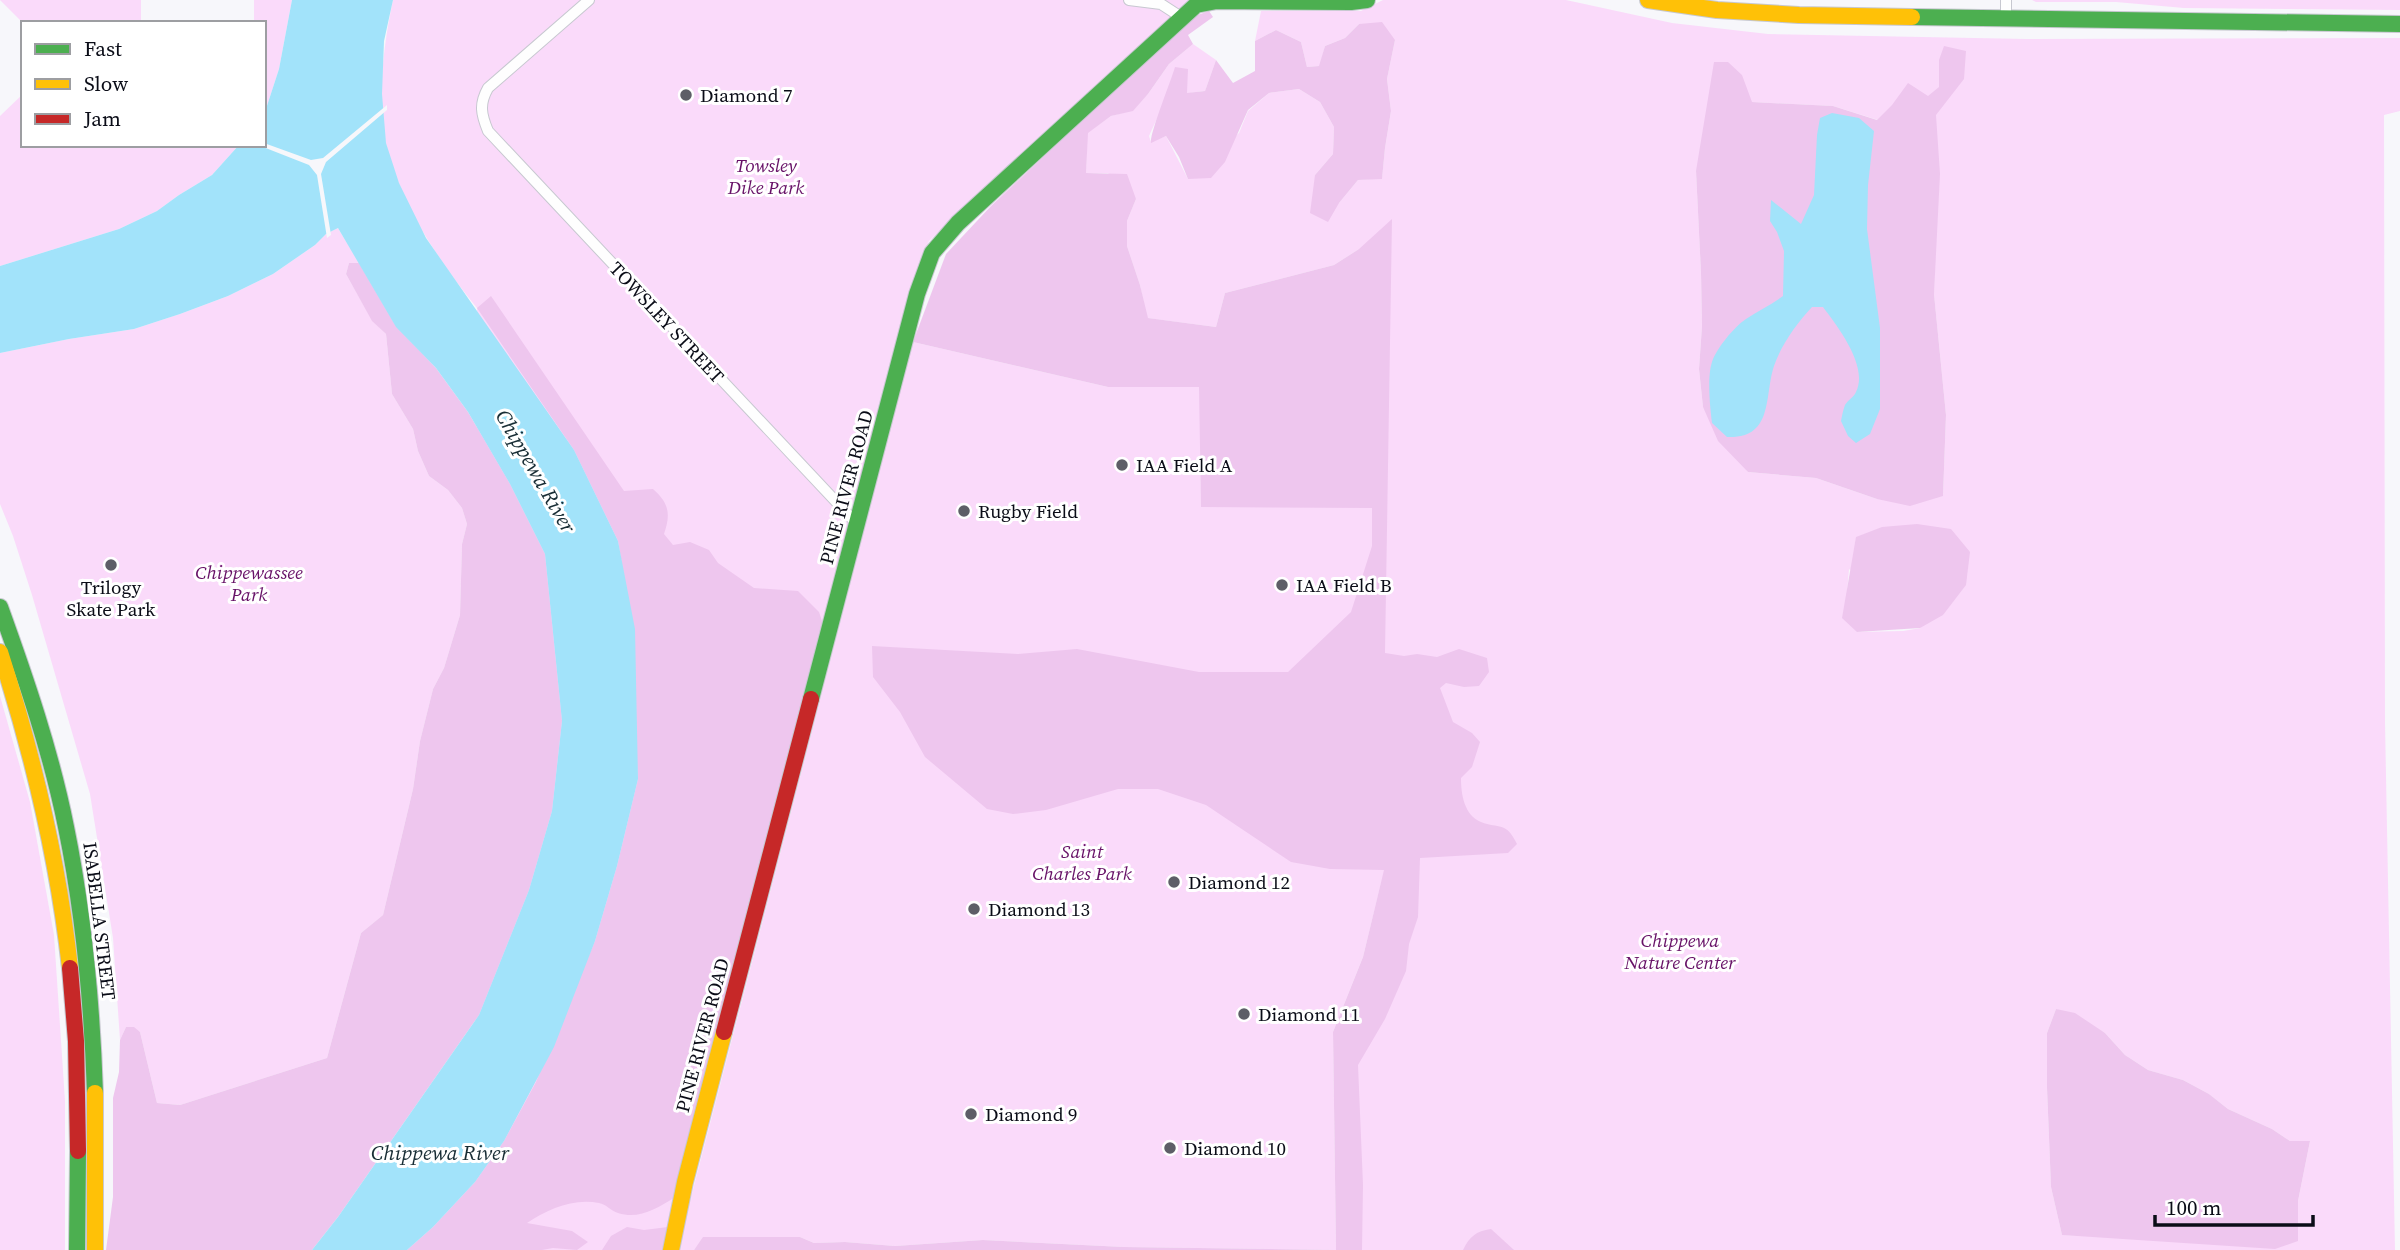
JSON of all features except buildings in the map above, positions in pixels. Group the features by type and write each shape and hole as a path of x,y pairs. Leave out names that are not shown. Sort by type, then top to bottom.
{"main road":[{"name":"PINE RIVER ROAD","path":"671,1250 685,1182 857,524 924,270 932,253 958,223 1196,5 1217,1 1367,0"},
{"path":"1648,0 1765,14 2400,24"},
{"name":"ISABELLA STREET","path":"0,607 44,736 66,829 82,921 94,1065 95,1250"},
{"name":"ISABELLA STREET","path":"0,652 41,793 65,928 74,1013 77,1083 77,1250"}],"street":[{"name":"TOWSLEY STREET","path":"589,0 488,88 481,101 482,116 488,131 857,524"},
{"path":"1129,0 1161,4 1181,17"},
{"path":"2006,0 2006,18"}],"green space":[{"path":"0,0 141,0 141,21 21,21"},
{"path":"254,0 292,0 279,69 266,109 266,21 254,21"},
{"name":"Towsley Dike Park","path":"393,0 1195,0 1053,124 929,241 918,268 856,498 844,515 848,532 662,1250 407,1250 433,1227 475,1182 477,308 422,231 401,189 386,144 381,91"},
{"path":"1383,0 1566,0 1672,23 1768,34 2027,39 2400,38 2400,111 2384,115 2385,723 2395,1250 1350,1250 1344,1048 1383,875 1363,957 1333,1032 1336,1250 1124,1247 983,1240 895,1246 845,1242 814,1243 800,1237 704,1237 694,1250 680,1250 684,1224 913,342 1108,387 1200,387 1201,506 1359,249 1334,265 1225,293 1216,327 1147,318 1127,246 1127,221 1136,199 1108,173 1086,173 1087,133 1111,116 1133,110 1169,64 1193,44 1216,60 1205,91 1182,95 1168,102 1149,136 1151,142 1166,136 1188,179 1239,133 1248,111 1269,93 1299,89 1320,102 1334,127 1333,154 1315,175 1339,203 1358,180 1382,178 1391,111 1387,79 1395,40 1359,24 1345,38 1325,46 1320,66 1307,67 1301,42 1276,30 1255,41 1261,11 1361,11","holes":["1752,102 1833,106 1878,120 1935,242 1934,294 1946,415 1943,496 1877,499 1816,478 1748,472 1703,407 1699,369 1702,326 1696,171","1849,569 1921,628 1857,632 1847,593","2056,1009 2105,1033 2125,1055 2148,1070 2183,1080 2209,1094 2228,1109 2272,1129 2290,1141 2310,1141 2298,1201 2298,1241 2062,1235 2051,1187 2047,1033"]},
{"path":"2032,0 2400,0 2400,10 2184,8 2116,2"},
{"path":"21,96 21,147 237,147 212,175 157,211 119,229 0,266 0,116"},
{"name":"Chippewassee Park","path":"338,228 359,263 349,263 346,274 372,320 386,334 392,394 413,429 418,451 429,476 448,490 462,508 467,524 462,544 460,615 444,668 433,689 383,915 361,933 327,1058 180,1105 157,1103 140,1032 126,1027 120,1040 113,938 90,794 32,595 0,504 0,353 134,329 180,314 228,296 273,274"},
{"path":"0,696 30,802 54,935 65,1101 65,1250 0,1250"}],"shaded area":[{"path":"1209,11 1213,17 1188,35 1193,44 1169,64 1133,111 1111,116 1088,133 1086,173 1127,174 1136,199 1127,221 1127,246 1148,318 1216,327 1225,293 1334,265 1359,249 1392,219 1385,653 1437,657 1459,649 1487,658 1489,672 1479,686 1464,687 1446,683 1440,688 1453,722 1472,733 1480,742 1472,767 1461,778 1467,809 1475,819 1506,829 1517,844 1508,853 1420,858 1418,917 1409,944 1406,971 1385,1019 1358,1065 1363,1185 1362,1250 1336,1250 1333,1032 1363,957 1384,870 1330,869 1291,862 1206,805 1158,789 1118,789 1046,810 1013,814 987,809 925,757 900,712 873,677 872,646 1018,654 1077,649 1199,672 1288,672 1351,612 1372,546 1372,508 1201,507 1199,387 1108,387 913,342 946,254 991,206 1192,17"},
{"path":"1382,22 1395,40 1387,79 1391,111 1382,179 1358,180 1328,222 1310,213 1315,175 1333,154 1334,127 1320,102 1299,89 1269,93 1248,110 1225,162 1211,178 1188,179 1166,136 1151,143 1175,67 1188,69 1187,93 1205,91 1216,60 1233,83 1255,71 1255,41 1276,30 1301,42 1307,67 1319,66 1325,46 1345,38 1359,24"},
{"path":"1944,46 1966,51 1964,79 1936,115 1940,174 1934,294 1946,415 1943,496 1910,506 1877,499 1816,478 1748,472 1718,441 1703,407 1699,369 1702,326 1696,171 1714,62 1728,62 1742,75 1752,102 1833,106 1877,120 1908,83 1928,96 1939,87 1939,60"},
{"path":"349,263 359,263 396,326 436,368 468,412 510,484 545,554 562,721 552,811 529,890 479,1015 312,1250 106,1250 113,1197 113,1098 119,1072 120,1040 126,1027 134,1027 140,1032 157,1103 180,1105 327,1058 361,933 383,915 433,689 444,668 460,615 462,544 467,524 462,508 448,490 429,476 418,451 413,429 392,394 386,334 372,321 346,274"},
{"path":"491,296 624,491 653,489 662,499 668,515 664,534 673,545 690,542 709,550 718,563 754,588 798,591 819,612 824,627 674,1198 648,1212 633,1215 618,1213 599,1203 570,1203 543,1213 527,1223 572,1231 588,1242 577,1250 407,1250 433,1227 475,1182 504,1141 536,1082 595,941 638,779 625,582 618,541 574,450 477,308"},
{"path":"1917,524 1951,529 1970,552 1966,585 1943,615 1920,628 1857,632 1842,618 1856,537 1882,527"},
{"path":"2056,1009 2075,1013 2105,1033 2125,1055 2148,1070 2183,1080 2209,1094 2228,1109 2272,1129 2290,1141 2310,1141 2298,1201 2298,1241 2275,1249 2062,1235 2051,1187 2047,1088 2047,1033"},
{"path":"627,1227 644,1230 668,1227 662,1250 602,1250 611,1236"},
{"path":"1491,1229 1514,1250 1463,1250 1474,1235"},
{"path":"703,1237 800,1237 814,1243 845,1242 895,1246 983,1240 1124,1247 1336,1250 694,1250"}],"water":[{"name":"Chippewa River","path":"292,0 393,0 384,41 382,94 386,143 399,183 426,238 574,450 618,541 635,629 638,779 595,941 554,1047 504,1141 475,1182 433,1227 407,1250 312,1250 479,1015 529,890 552,811 562,721 545,554 510,484 468,412 436,368 396,327 338,228 273,274 228,296 180,314 134,329 0,353 0,266 119,229 157,211 212,175 237,147 266,147 266,109 279,69"},
{"path":"1832,113 1859,118 1874,131 1868,185 1867,229 1880,328 1880,409 1870,434 1856,443 1848,436 1841,421 1845,405 1856,392 1859,382 1855,359 1843,335 1823,307 1812,307 1790,335 1777,358 1760,423 1753,431 1742,436 1727,437 1712,423 1710,368 1721,345 1736,327 1783,296 1784,251 1770,221 1771,200 1801,224 1814,195 1820,118"}],"pier":[{"path":"387,105 387,110 326,162 321,174 331,235 327,238 317,175 309,165 263,147 266,147 266,144 311,160 323,158"}],"traffic: fast":[{"path":"811,699 917,294 932,253 958,223 1196,5 1217,1 1367,0"},
{"path":"1912,17 2400,24"},
{"path":"0,607 37,716 66,827 86,959 95,1093"},
{"path":"77,1250 78,1151"}],"traffic: slow":[{"path":"1648,0 1717,10 1912,17"},
{"path":"0,652 43,808 59,888 70,968"},
{"path":"671,1250 685,1182 724,1032"},
{"path":"95,1093 95,1250"}],"traffic: jam":[{"path":"724,1032 811,699"},
{"path":"70,968 76,1041 78,1151"}],"place":[{"name":"Diamond 7","path":"686,95"},
{"name":"IAA Field A","path":"1122,465"},
{"name":"Rugby Field","path":"964,511"},
{"name":"Trilogy Skate Park","path":"111,565"},
{"name":"IAA Field B","path":"1282,585"},
{"name":"Diamond 12","path":"1174,882"},
{"name":"Diamond 13","path":"974,909"},
{"name":"Diamond 11","path":"1244,1014"},
{"name":"Diamond 9","path":"971,1114"},
{"name":"Diamond 10","path":"1170,1148"}],"park label":[{"name":"Saint Charles Park","path":"1082,862"},
{"name":"Chippewa Nature Center","path":"1680,951"}]}
